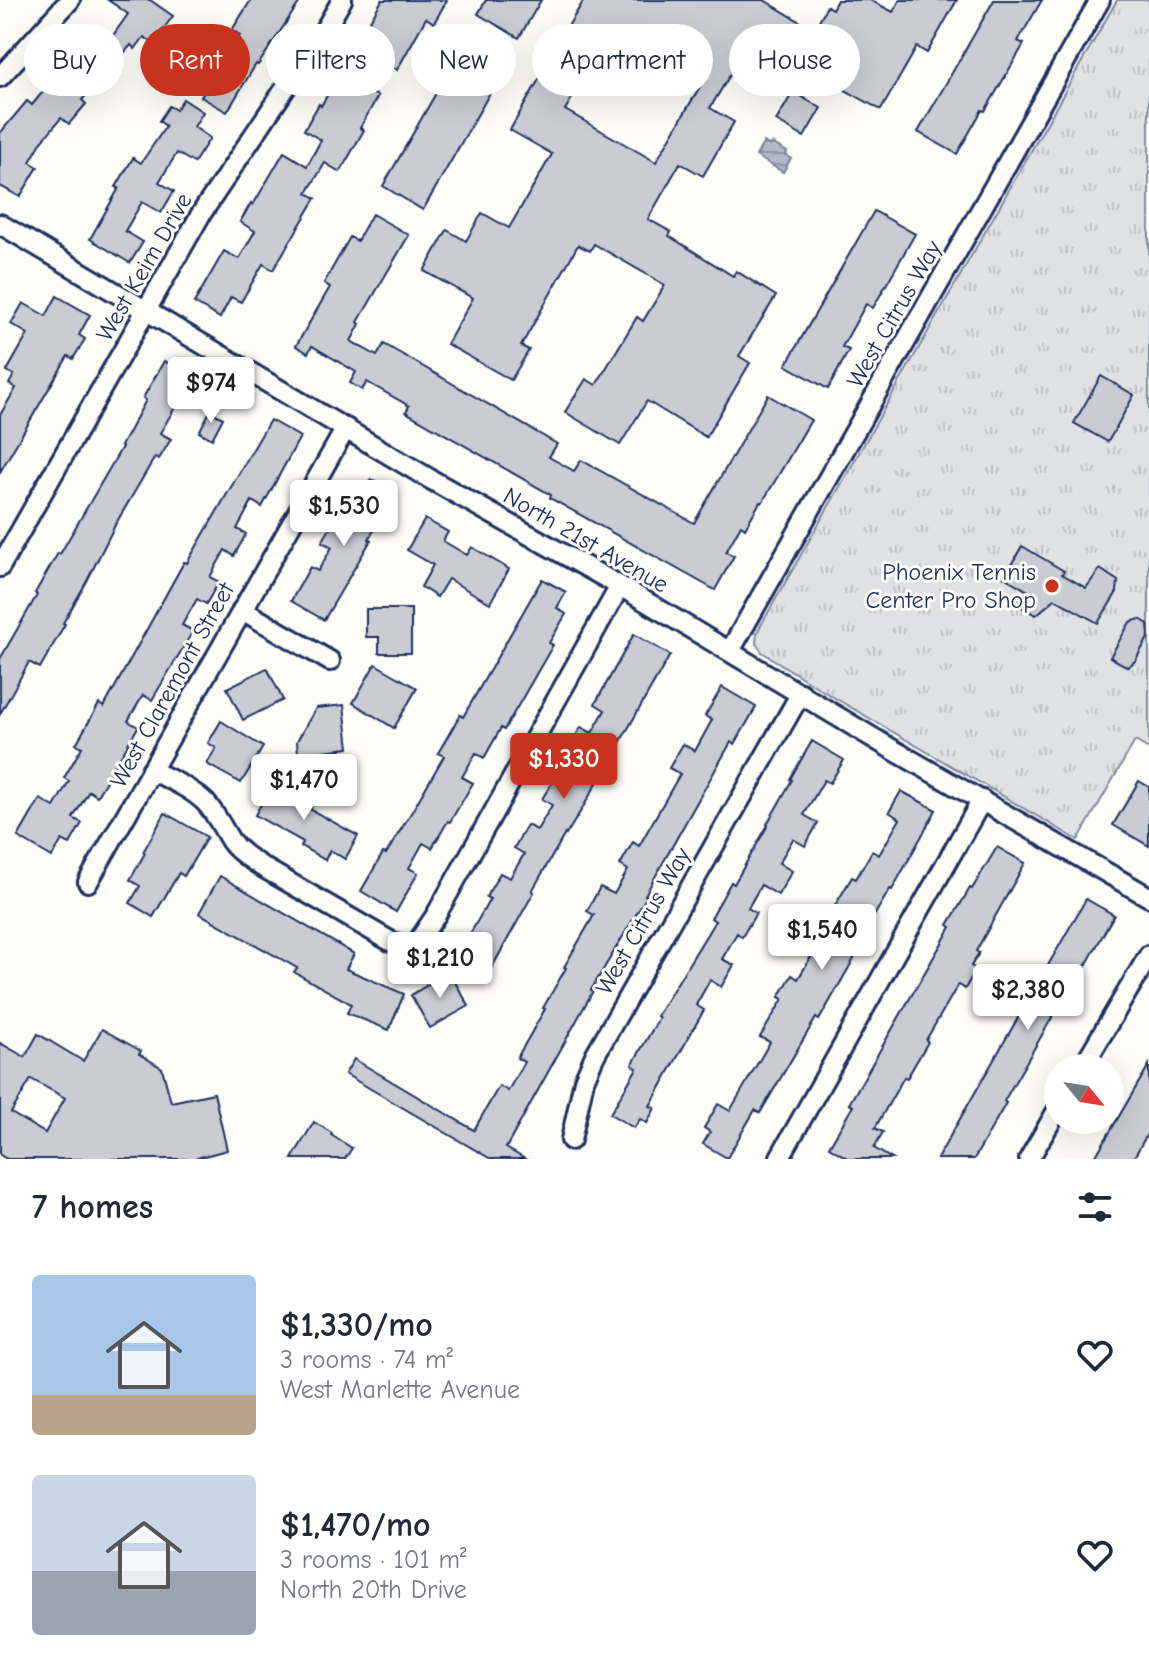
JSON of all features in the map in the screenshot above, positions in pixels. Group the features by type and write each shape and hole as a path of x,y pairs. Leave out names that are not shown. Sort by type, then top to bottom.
{"street":[{"name":"West Keim Drive","path":"0,567 201,214 342,0"},
{"name":"West Citrus Way","path":"730,651 1100,0"},
{"path":"0,77 62,3"},
{"name":"North 21st Avenue","path":"0,224 1149,897"},
{"name":"West Claremont Street","path":"88,882 346,428"},
{"path":"151,770 205,802 220,820 231,842 264,868 390,941 413,949 436,915 620,586"},
{"path":"242,610 330,661"},
{"name":"West Citrus Way","path":"571,1140 584,1080 595,1055 801,693"},
{"path":"780,1157 982,800"},
{"path":"1090,1054 1149,955"},
{"path":"1029,1159 1044,1133"}],"green space":[{"path":"1117,0 1149,0 1149,749 1135,741 1078,840 828,694 762,652 756,643 757,632"}],"shaded area":[{"path":"764,142 770,146 772,143 791,158 783,172 756,156"}],"building":[{"path":"108,0 150,0 173,16 167,24 140,24 140,42 135,49 131,45 124,53 124,24 121,24 128,14"},
{"path":"251,0 301,0 285,24 266,24 266,53 250,74 250,24 236,24"},
{"path":"382,0 447,0 434,23 426,18 423,24 411,24 411,45 397,70 395,24 368,24"},
{"path":"486,0 541,0 519,38 516,36 516,24 495,24 478,14"},
{"path":"584,0 764,0 804,24 729,24 729,77 710,108 734,122 703,176 680,163 648,219 671,232 669,236 733,276 736,271 776,296 739,356 750,363 706,437 647,401 620,445 565,412 586,379 596,385 637,317 643,321 665,285 594,244 590,251 578,245 521,346 529,350 511,380 447,344 473,298 424,271 447,230 466,241 482,213 509,228 552,154 510,130 532,92 532,96 573,96 565,110 656,162 694,96 713,96 713,24 569,24"},
{"path":"837,0 870,0 893,12 900,0 957,0 927,53 917,47 881,110 856,96 860,96 860,24 817,24 827,6 832,9"},
{"path":"994,0 1042,0 1018,41 1024,44 957,154 918,132"},
{"path":"39,96 86,96 82,100 86,104 69,124 61,118 42,141 30,162 38,167 20,197 0,186 0,133 27,101 32,105"},
{"path":"202,96 237,96 227,112"},
{"path":"327,96 378,96 360,128 364,130 340,172 325,163 307,193 316,198 273,270 263,264 241,302 231,297 220,318 194,303 224,251 239,259 255,231 240,222 284,152 307,166 321,140 304,130 319,104 321,106"},
{"path":"434,96 488,96 423,210 383,186"},
{"path":"791,96 800,96 821,108 804,137 776,121"},
{"path":"183,99 203,112 194,127 210,138 194,163 177,153 159,182 174,191 161,213 142,202 125,231 143,242 130,263 90,239 133,158 141,163 166,126 159,121 169,106 176,110"},
{"path":"874,211 915,234 873,308 866,304 842,347 849,350 828,389 786,365"},
{"path":"372,214 409,235 358,322 360,324 351,341 377,356 384,344 557,444 549,457 574,471 581,460 694,523 768,395 811,420 762,503 745,528 741,525 726,552 734,556 715,590 550,498 551,495 406,412 409,406 367,382 362,390 350,383 356,372 312,346 308,353 296,346 330,287 324,283 350,237 357,241"},
{"path":"57,296 90,315 79,335 85,339 73,359 68,356 0,472 0,415 16,388 9,384 14,375 7,371 28,334 11,324 23,303 46,316"},
{"path":"164,361 193,377 160,433 171,439 159,459 155,457 115,525 40,668 29,662 0,714 0,659 58,553 122,447 146,400 143,398"},
{"path":"1101,376 1134,395 1108,442 1074,423"},
{"path":"210,411 223,418 212,439 199,432"},
{"path":"270,420 300,437 262,507 252,501 237,529 246,534 234,556 225,550 210,577 219,582 206,604 197,599 182,625 193,631 152,700 143,695 128,721 138,727 97,796 89,791 73,818 82,823 70,844 62,840 52,857 18,837 40,799 54,807 69,781 64,778 82,747 76,744 99,704 104,707 184,562 187,563"},
{"path":"371,479 395,492 324,620 291,601 310,567 318,571 332,547 322,542 353,488 363,493"},
{"path":"425,519 448,532 443,541 467,555 472,547 509,569 490,603 448,579 437,597 421,587 433,565 407,550"},
{"name":"Phoenix Tennis Center Pro Shop","path":"1022,546 1086,588 1100,569 1118,581 1117,592 1098,623 1055,599 1036,615 1016,604 1028,591 1004,577"},
{"path":"542,579 566,592 557,608 566,614 549,643 553,645 504,730 501,728 484,758 476,753 462,777 473,783 450,822 432,848 423,843 409,868 418,873 396,912 361,891 414,808 444,756 438,753 460,715 463,717"},
{"path":"366,609 411,609 411,653 379,653 379,637 366,637"},
{"path":"1140,619 1148,624 1149,636 1135,661 1128,667 1110,657 1130,622"},
{"path":"634,634 670,655 532,891 486,978 455,960 490,899 486,897 500,873 510,878 524,854 514,848 527,825 537,830 552,805 542,799 581,727 592,733 605,710 595,704"},
{"path":"375,664 417,688 394,728 353,703"},
{"path":"267,668 283,700 243,720 227,688"},
{"path":"722,687 756,707 735,744 731,742 506,1148 525,1159 491,1159 345,1074 354,1059 474,1130 499,1086 508,1091 524,1062 517,1058 594,915 587,911 600,887 614,894 628,870 620,865 633,842 639,846 680,774 669,768 683,744 695,751 712,720 705,716"},
{"path":"344,705 349,748 298,754 297,741 316,708"},
{"path":"221,721 263,747 241,783 207,764 216,748 208,743"},
{"path":"812,741 844,760 830,783 824,780 804,815 818,823 805,846 793,839 779,863 792,871 778,895 761,885 748,908 756,913 742,937 737,933 722,959 734,965 721,987 710,980 696,1005 704,1010 650,1106 655,1108 647,1123 640,1119 634,1128 610,1114 637,1068 632,1065 659,1018 657,1016 715,921 711,918 768,825"},
{"path":"275,779 314,802 310,809 358,836 345,859 330,850 325,860 301,846 303,842 255,815"},
{"path":"1139,781 1149,787 1149,846 1113,825"},
{"path":"901,791 936,810 892,890 859,941 863,943 819,1020 816,1018 760,1113 755,1110 727,1158 703,1144 710,1132 704,1128 718,1104 730,1111 770,1042 760,1037 783,999 779,997 792,975 798,979 835,916 830,914 852,877 856,879 872,851 879,855 900,819 889,812"},
{"path":"165,813 207,837 184,876 179,873 153,917 130,903 140,886 130,880"},
{"path":"997,847 1025,863 976,951 979,953 971,966 976,969 965,989 958,985 926,1040 928,1042 875,1128 883,1132 874,1148 892,1159 849,1159 829,1147 853,1106 849,1104 951,927 948,925"},
{"path":"220,876 354,954 346,969 404,994 389,1030 347,1013 351,1004 294,972 297,968 199,913"},
{"path":"1086,899 1114,915 1068,997 1065,995 974,1159 937,1159"},
{"path":"449,972 469,1006 430,1028 411,995"},
{"path":"102,1029 141,1051 139,1054 162,1068 171,1102 214,1093 227,1150 193,1159 7,1159 0,1155 0,1043 25,1057 38,1034 83,1061","holes":["31,1079 65,1098 45,1133 11,1113"]},
{"path":"1149,1065 1149,1131 1133,1159 1094,1159 1109,1134 1124,1134 1124,1108"},
{"path":"314,1122 352,1148 345,1159 292,1159"}],"place":[{"name":"Phoenix Tennis Center Pro Shop","path":"1052,586"}]}
